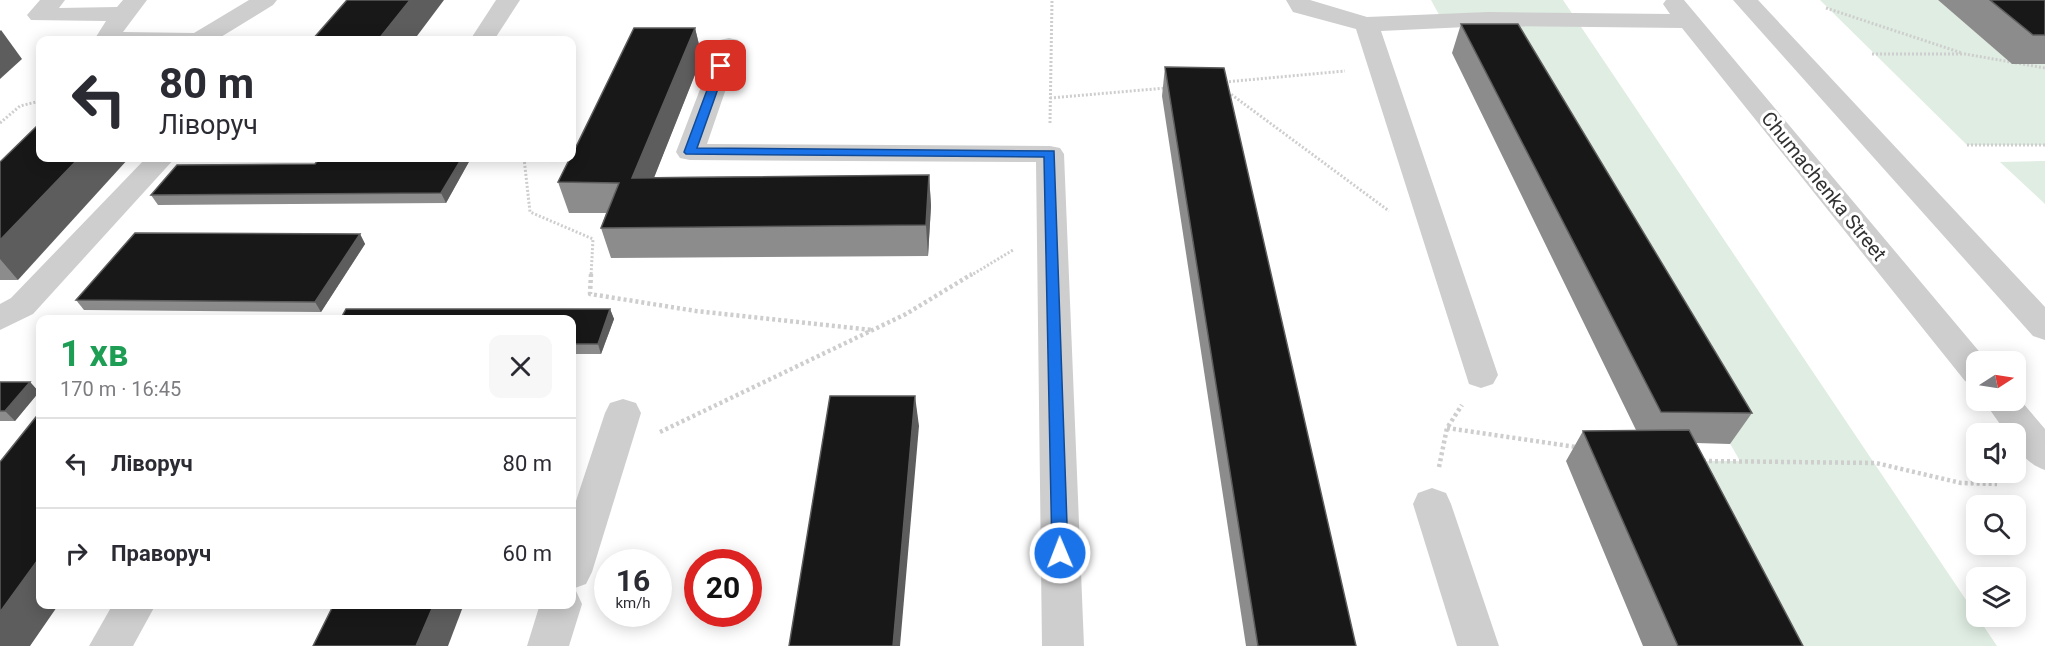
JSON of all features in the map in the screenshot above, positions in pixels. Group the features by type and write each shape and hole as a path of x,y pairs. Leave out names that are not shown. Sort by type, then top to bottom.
{"street":[{"path":"52,0 39,15 129,7"},
{"path":"207,36 266,0"},
{"path":"485,36 508,0"},
{"path":"1298,0 1301,7 1366,24 1680,10"},
{"path":"1745,0 2045,328"},
{"path":"107,36 129,7"},
{"name":"Chumachenka Street","path":"1680,10 1966,359"},
{"path":"1366,24 1480,375"},
{"path":"729,45 690,152 1050,154 1063,646"},
{"path":"0,318 22,306 157,162"},
{"path":"2009,411 2045,455"},
{"path":"576,559 623,413"},
{"path":"1432,504 1478,646"},
{"path":"110,646 133,609"},
{"path":"548,646 559,609"}],"path":[{"path":"1050,154 1052,0"},
{"path":"1826,8 1965,54 2045,68"},
{"path":"1872,54 1965,54"},
{"path":"1215,83 1380,66"},
{"path":"1050,98 1172,87"},
{"path":"1225,90 1439,248"},
{"path":"0,123 20,106 36,102"},
{"path":"1967,145 2045,145"},
{"path":"524,162 530,212 593,239 590,294 696,311 873,330"},
{"path":"608,458 906,314 1052,227"},
{"path":"1432,504 1447,428 1480,375"},
{"path":"1447,428 1587,449"},
{"path":"1693,461 1876,463 1961,483 1997,484"}],"shaded area":[{"path":"1431,0 1563,0 1966,600 1966,627 1984,627 1997,646 1762,646 1669,461 1740,461 1488,19 1442,20"},
{"path":"1820,0 1938,0 2012,64 2045,64 2045,145 1967,145"},
{"path":"2045,161 2045,204 2000,162"}],"building":[{"path":"347,0 410,0 381,36 316,36"},
{"path":"1990,0 2045,0 2045,35 2033,35"},
{"path":"1461,24 1518,24 1752,413 1661,412"},
{"path":"634,28 695,28 632,178 929,175 926,225 601,228 619,183 558,182 568,162 576,162 576,147"},
{"path":"1165,67 1224,68 1356,646 1258,646"},
{"path":"36,127 36,162 75,162 0,240 0,162"},
{"path":"317,162 460,162 441,193 151,195 177,165 315,164"},
{"path":"135,233 360,234 315,302 76,300"},
{"path":"346,309 610,309 598,344 576,344 576,315 343,315"},
{"path":"0,382 30,382 5,411 0,411"},
{"path":"830,396 915,396 893,646 789,646"},
{"path":"36,417 36,562 0,612 0,462"},
{"path":"1689,430 1803,646 1678,646 1583,431"},
{"path":"332,609 432,609 416,646 313,646"}],"route":[{"path":"721,66 690,152 1050,154 1060,553"}]}
